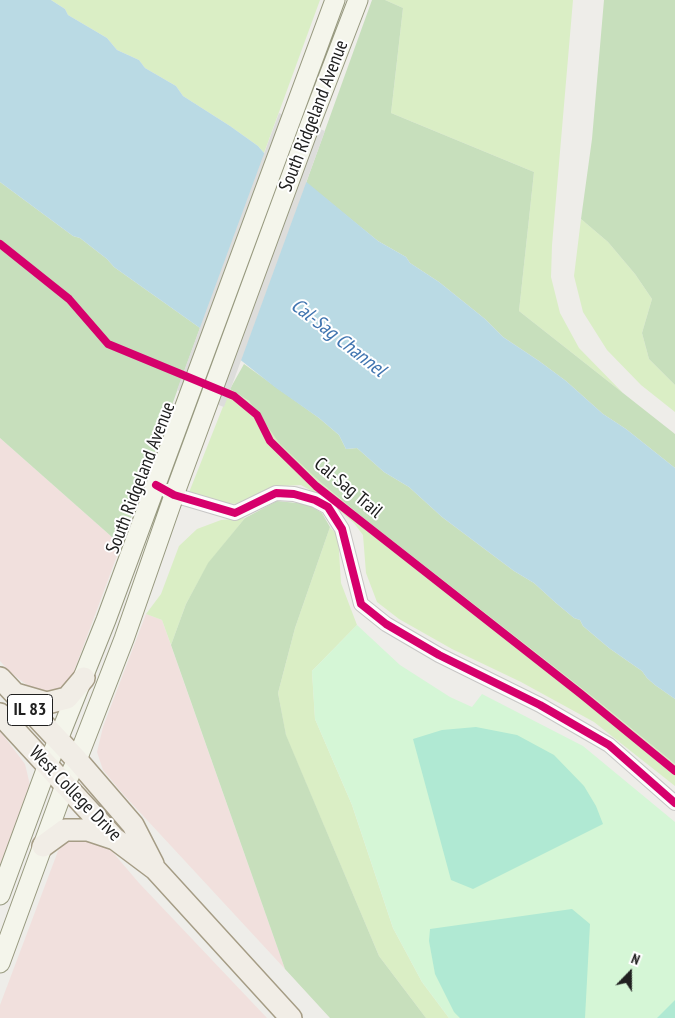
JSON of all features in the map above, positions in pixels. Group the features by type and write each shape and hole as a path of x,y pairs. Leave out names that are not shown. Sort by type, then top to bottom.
{"main road":[{"name":"South Ridgeland Avenue","path":"0,895 84,678 335,0"},
{"name":"South Ridgeland Avenue","path":"0,963 65,785 77,760 124,639 174,495 358,0"},
{"name":"West College Drive","path":"0,678 77,760 133,825 155,868"},
{"path":"16,694 47,703 67,698 84,678"},
{"name":"West College Drive","path":"0,714 115,839 155,868 291,1018"},
{"path":"43,846 65,830 88,830 115,839"}],"street":[{"path":"156,485 174,495 235,513 276,493 294,494 315,500 328,507 342,529 361,604 386,624 439,655 540,705 609,745 675,803"}],"shaded area":[{"path":"0,438 121,545 70,682 53,694 32,689 10,672 0,661"},
{"path":"146,614 162,620 285,969 122,793 103,770 97,752 103,727"},
{"path":"0,731 25,764 30,785 4,868 0,866"},
{"path":"93,839 110,849 139,883 267,1018 0,1018 0,1005 58,851 67,841"}],"green space":[{"path":"51,0 320,0 264,153 258,146 230,126 183,96 176,86 145,68 139,60 117,50 107,38 68,15 65,9"},
{"path":"372,0 385,0 403,8 391,113 534,172 519,311 675,434 675,468 626,429 603,414 566,381 503,337 485,319 439,282 410,263 406,257 378,241 306,183"},
{"path":"385,0 573,0 552,245 551,277 560,313 579,348 623,393 519,311 534,172 391,113 403,8"},
{"path":"604,0 675,0 675,385 649,359 642,333 652,299 635,274 608,242 581,219 592,139"},
{"path":"0,182 73,236 80,238 107,259 114,267 200,328 121,545 0,438"},
{"path":"581,219 608,242 635,274 652,299 642,333 649,359 675,385 675,412 641,385 607,350 583,312 574,276"},
{"path":"244,364 319,418 339,435 346,449 357,448 384,472 409,487 442,517 514,571 534,583 574,618 580,620 583,626 609,648 642,671 655,685 675,699 675,764 594,698 362,517 318,480 280,444 249,401 230,389"},
{"path":"230,389 249,401 264,421 318,480 362,517 594,698 675,764 675,786 594,722 521,682 452,649 399,619 377,602 366,573 363,535 354,523 326,499 301,485 282,486 238,504 219,503 188,495"},
{"path":"277,501 307,504 322,513 330,527 295,628 278,693 286,735 379,956 426,1018 330,1018 285,969 171,645 186,604 208,563 245,518"},
{"path":"245,518 208,564 186,604 171,645 162,620 146,614 161,594 179,546 197,529 221,520"},
{"path":"330,527 338,536 341,583 357,625 312,671 315,719 352,805 393,928 422,982 449,1018 426,1018 379,956 286,736 278,693 295,628"},
{"path":"357,625 400,665 450,697 472,707 482,694 583,746 675,822 675,1018 449,1018 422,982 393,928 352,805 315,719 312,671"},
{"path":"476,727 517,735 554,755 584,786 596,806 603,824 473,889 451,880 413,739 442,730"},
{"path":"572,909 590,924 585,1018 460,1018 454,1012 435,974 429,941 430,929"},
{"path":"675,1000 675,1018 657,1018"}],"water":[{"name":"Cal-Sag Channel","path":"0,0 51,0 65,9 68,15 107,38 117,50 139,60 145,68 176,86 183,96 230,126 258,146 264,153 292,170 378,241 406,257 410,263 439,282 485,319 503,337 566,381 603,414 626,429 675,468 675,699 655,685 642,671 609,648 583,626 580,620 574,618 534,583 514,571 442,517 409,487 384,472 357,448 346,449 339,435 319,418 276,388 200,328 114,267 107,259 80,238 73,236 0,182"}],"pier":[{"path":"279,113 325,131 224,407 177,390"}],"cycle path":[{"name":"Cal-Sag Trail","path":"0,244 69,299 108,344 234,396 257,415 270,441 316,486 581,694 675,771"},
{"path":"156,485 174,495 235,513 276,493 294,494 315,500 328,507 342,529 361,604 386,624 439,655 540,705 609,745 675,803"}]}
